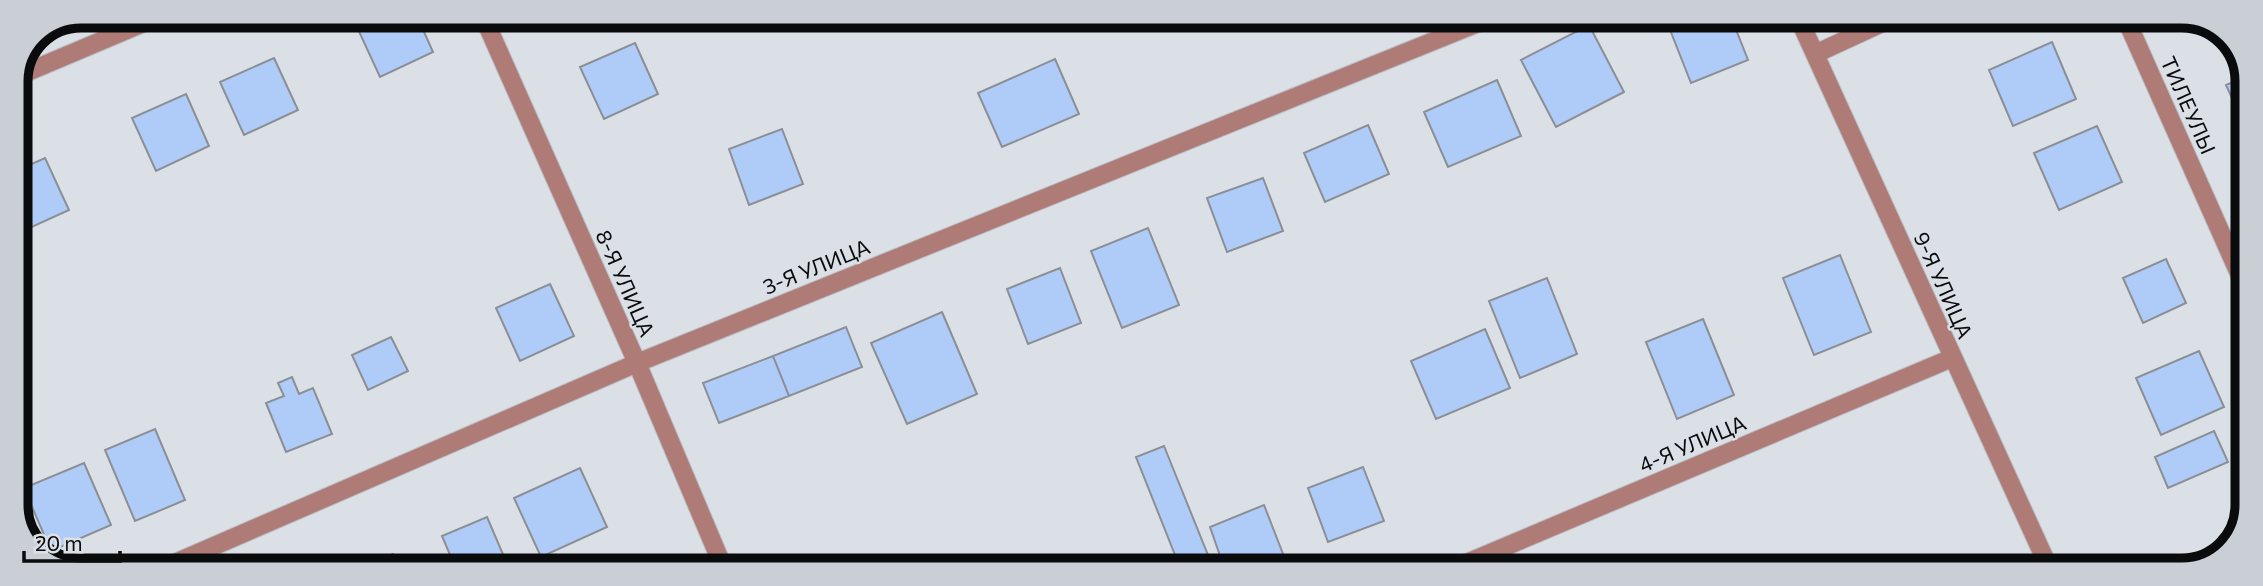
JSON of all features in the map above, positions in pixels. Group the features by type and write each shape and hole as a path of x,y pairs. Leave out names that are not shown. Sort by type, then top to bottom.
{"street":[{"path":"29,71 132,28"},
{"name":"8-Я УЛИЦА","path":"488,28 637,363 719,558"},
{"name":"3-Я УЛИЦА","path":"186,558 637,363 1466,28"},
{"name":"9-Я УЛИЦА","path":"1803,28 2044,558"},
{"path":"1815,54 1871,28"},
{"name":"ТИЛЕУЛЫ","path":"2130,28 2235,264"},
{"name":"4-Я УЛИЦА","path":"1478,558 1952,358"}],"building":[{"path":"357,28 422,28 433,52 380,77"},
{"path":"1583,28 1591,28 1624,92 1556,127 1521,60"},
{"path":"1669,28 1735,28 1748,60 1691,83"},
{"path":"2052,42 2076,99 2013,126 1989,70"},
{"path":"635,43 658,94 604,119 580,67"},
{"path":"274,58 298,110 244,135 220,82"},
{"path":"1055,59 1079,114 1002,147 978,93"},
{"path":"1497,80 1521,136 1448,167 1424,112"},
{"path":"2235,81 2235,105 2226,85"},
{"path":"186,94 209,146 156,171 132,118"},
{"path":"1368,125 1389,174 1325,202 1304,153"},
{"path":"2097,126 2122,182 2059,210 2034,153"},
{"path":"782,129 803,184 749,205 729,149"},
{"path":"45,158 69,210 28,229 28,166"},
{"path":"1263,178 1283,231 1227,252 1207,198"},
{"path":"1148,228 1179,305 1122,328 1091,251"},
{"path":"1840,255 1871,332 1814,355 1783,278"},
{"path":"2166,259 2186,303 2143,323 2123,278"},
{"path":"1060,268 1081,323 1028,344 1007,289"},
{"path":"1547,278 1577,354 1520,378 1489,301"},
{"path":"550,284 574,336 520,361 496,308"},
{"path":"942,312 977,394 907,424 871,343"},
{"path":"1703,319 1734,395 1677,419 1646,342"},
{"path":"846,327 862,367 789,396 773,356"},
{"path":"1485,329 1510,388 1436,419 1411,361"},
{"path":"391,337 408,371 368,390 352,355"},
{"path":"2199,351 2224,407 2161,435 2136,378"},
{"path":"773,356 789,396 719,423 703,383"},
{"path":"292,377 299,394 313,388 332,434 286,452 266,403 284,396 278,383"},
{"path":"155,429 185,500 135,521 105,450"},
{"path":"2214,431 2228,462 2168,488 2155,457"},
{"path":"1164,446 1209,558 1176,558 1136,457"},
{"path":"84,463 111,525 53,550 28,497 28,486"},
{"path":"1363,467 1384,521 1328,542 1308,488"},
{"path":"580,468 607,527 541,557 514,498"},
{"path":"1264,505 1285,558 1221,558 1210,527"},
{"path":"487,517 505,558 451,558 442,536"}]}
